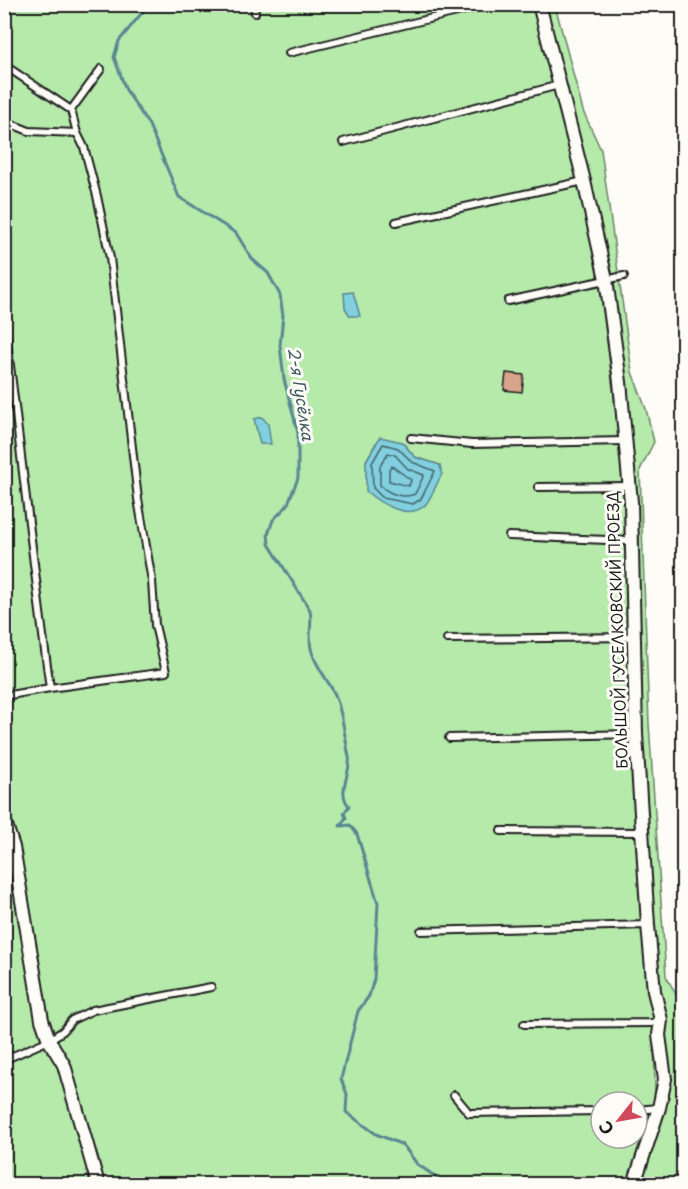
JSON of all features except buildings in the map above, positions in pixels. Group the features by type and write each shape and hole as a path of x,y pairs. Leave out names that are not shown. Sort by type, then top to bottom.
{"street":[{"name":"БОЛЬШОЙ ГУСЕЛКОВСКИЙ ПРОЕЗД","path":"539,4 584,180 606,279 620,382 632,541 636,734 642,832 654,991 661,1020 659,1035 665,1079 659,1108 634,1185"},
{"path":"4,819 40,1009 49,1040 64,1065 98,1185"}],"lane":[{"path":"254,4 255,13"},
{"path":"289,54 490,4"},
{"path":"4,65 70,110 76,133 84,147 110,258 138,499 152,581 155,625 166,672 4,696"},
{"path":"70,110 101,69"},
{"path":"343,142 559,85"},
{"path":"4,121 28,131 76,133"},
{"path":"396,222 584,180"},
{"path":"508,301 624,276"},
{"path":"4,318 25,485 28,531 50,688"},
{"path":"411,438 472,444 624,441"},
{"path":"538,487 627,486"},
{"path":"509,536 632,541"},
{"path":"447,639 634,637"},
{"path":"449,738 636,734"},
{"path":"501,831 642,832"},
{"path":"421,931 648,924"},
{"path":"4,1060 49,1040 63,1031 72,1020 93,1010 211,987"},
{"path":"524,1024 652,1023 661,1020"},
{"path":"454,1095 469,1113 589,1111"},
{"path":"649,1109 659,1108"}],"green space":[{"path":"5,5 536,5 581,185 599,277 627,501 643,932 654,1021 655,1095 649,1123 649,1090 589,1090 589,1150 640,1150 629,1184 5,1184","holes":["402,442 415,457 440,465 425,505 366,461 376,443"]},
{"path":"542,5 555,5 583,111 601,150 632,372 646,409 654,442 640,470 649,724 666,976 683,1007 683,1184 641,1184 664,1104 662,1011 652,922 638,685 628,391"}],"water":[{"path":"353,292 360,316 350,316 345,308 344,293"},
{"path":"262,417 268,424 271,444 260,444 254,419"},
{"path":"380,437 402,442 415,457 440,465 442,474 428,501 419,509 403,511 395,509 366,491 366,461"}],"waterway":[{"name":"2-я Гусёлка","path":"149,4 119,41 114,57 126,90 149,125 179,197 236,233 252,259 268,273 280,295 283,316 280,345 284,379 298,433 298,478 287,506 273,520 268,534 269,544 310,610 312,652 336,697 349,757 344,788 345,800 349,806 344,813 346,818 340,826 350,825 357,834 378,903 374,979 369,996 358,1011 341,1079 347,1094 346,1112 376,1134 403,1145 417,1164 446,1184"}]}
